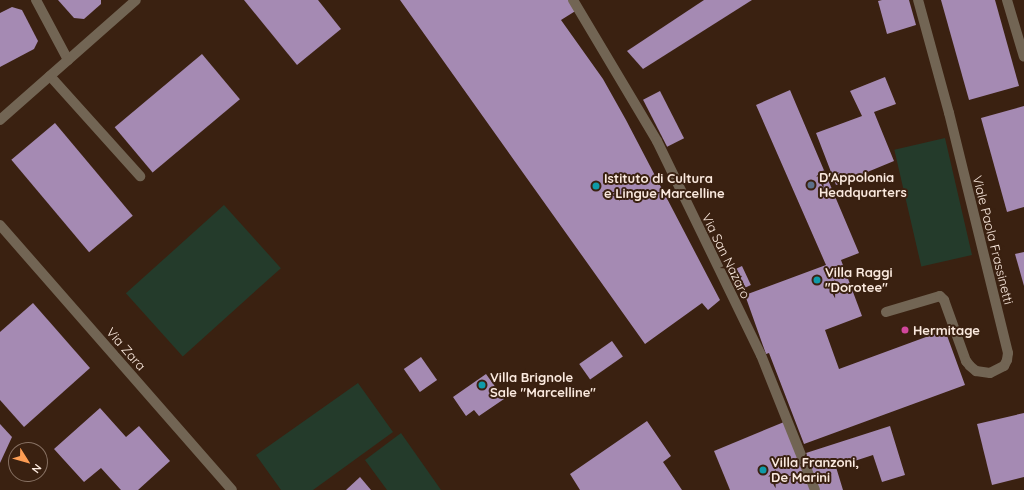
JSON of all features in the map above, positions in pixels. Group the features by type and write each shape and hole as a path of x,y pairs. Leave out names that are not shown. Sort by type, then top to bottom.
{"street":[{"path":"36,0 68,60"},
{"path":"0,120 136,0"},
{"name":"Via San Nazaro","path":"573,0 657,141 761,355 815,490"},
{"name":"Viale Paola Frassinetti","path":"886,312 940,296 944,300 966,361 970,366 976,371 990,373 1004,366 1007,360 1008,353 951,121 918,0"},
{"path":"1007,0 1024,57"},
{"path":"50,76 140,176"},
{"name":"Via Zara","path":"0,225 232,490"}],"green space":[{"path":"945,138 972,255 921,267 894,150"},
{"path":"224,205 281,268 183,356 126,293"},
{"path":"358,383 393,432 313,490 281,490 256,455"},
{"path":"401,433 441,490 387,490 365,460"}],"building":[{"path":"58,0 101,0 101,4 84,19 74,18"},
{"path":"244,0 318,0 341,29 297,65"},
{"name":"Istituto di Cultura e Lingue Marcelline","path":"400,0 570,0 577,10 561,20 603,79 720,300 708,310 702,303 645,344"},
{"path":"704,0 752,0 643,69 627,51"},
{"path":"909,0 916,25 887,34 878,1"},
{"path":"941,0 995,0 1019,86 969,100"},
{"path":"12,7 22,10 38,41 34,49 0,67 0,13"},
{"path":"202,54 240,99 153,172 115,127"},
{"path":"885,77 896,104 874,112 894,161 836,185 816,133 862,116 850,91"},
{"name":"Villa Raggi \"Dorotee\"","path":"790,90 859,253 841,260 862,316 825,330 839,369 945,330 965,385 804,444 769,353 766,354 745,295 826,265 756,105"},
{"path":"660,91 684,138 667,147 643,100"},
{"path":"1024,106 1024,207 1007,212 981,118"},
{"path":"55,123 133,216 89,252 11,160"},
{"path":"1024,252 1024,286 1015,254"},
{"path":"742,266 751,285 738,291 729,272"},
{"path":"33,303 90,368 24,427 0,400 0,332"},
{"path":"612,341 623,357 590,380 579,364"},
{"path":"421,357 437,380 420,392 404,369"},
{"name":"Villa Brignole Sale \"Marcelline\"","path":"486,374 504,399 479,416 474,410 466,416 453,397"},
{"path":"100,408 126,437 139,426 170,461 138,490 121,490 101,468 84,482 54,449"},
{"path":"1024,413 1024,477 992,485 977,424"},
{"path":"647,421 671,456 663,462 682,490 580,490 570,474"},
{"name":"Villa Franzoni, De Marini","path":"784,422 812,490 730,490 714,451"},
{"path":"0,424 12,437 10,442 8,442 8,446 0,463"},
{"path":"890,426 905,475 882,482 873,455 836,467 843,490 818,490 806,453"},
{"path":"360,477 371,490 346,490"}],"place":[{"name":"D'Appolonia Headquarters","path":"811,185"},
{"name":"Istituto di Cultura e Lingue Marcelline","path":"596,186"},
{"name":"Villa Raggi \"Dorotee\"","path":"817,280"},
{"name":"Hermitage","path":"905,330"},
{"name":"Villa Brignole Sale \"Marcelline\"","path":"482,385"},
{"name":"Villa Franzoni, De Marini","path":"763,470"}]}
